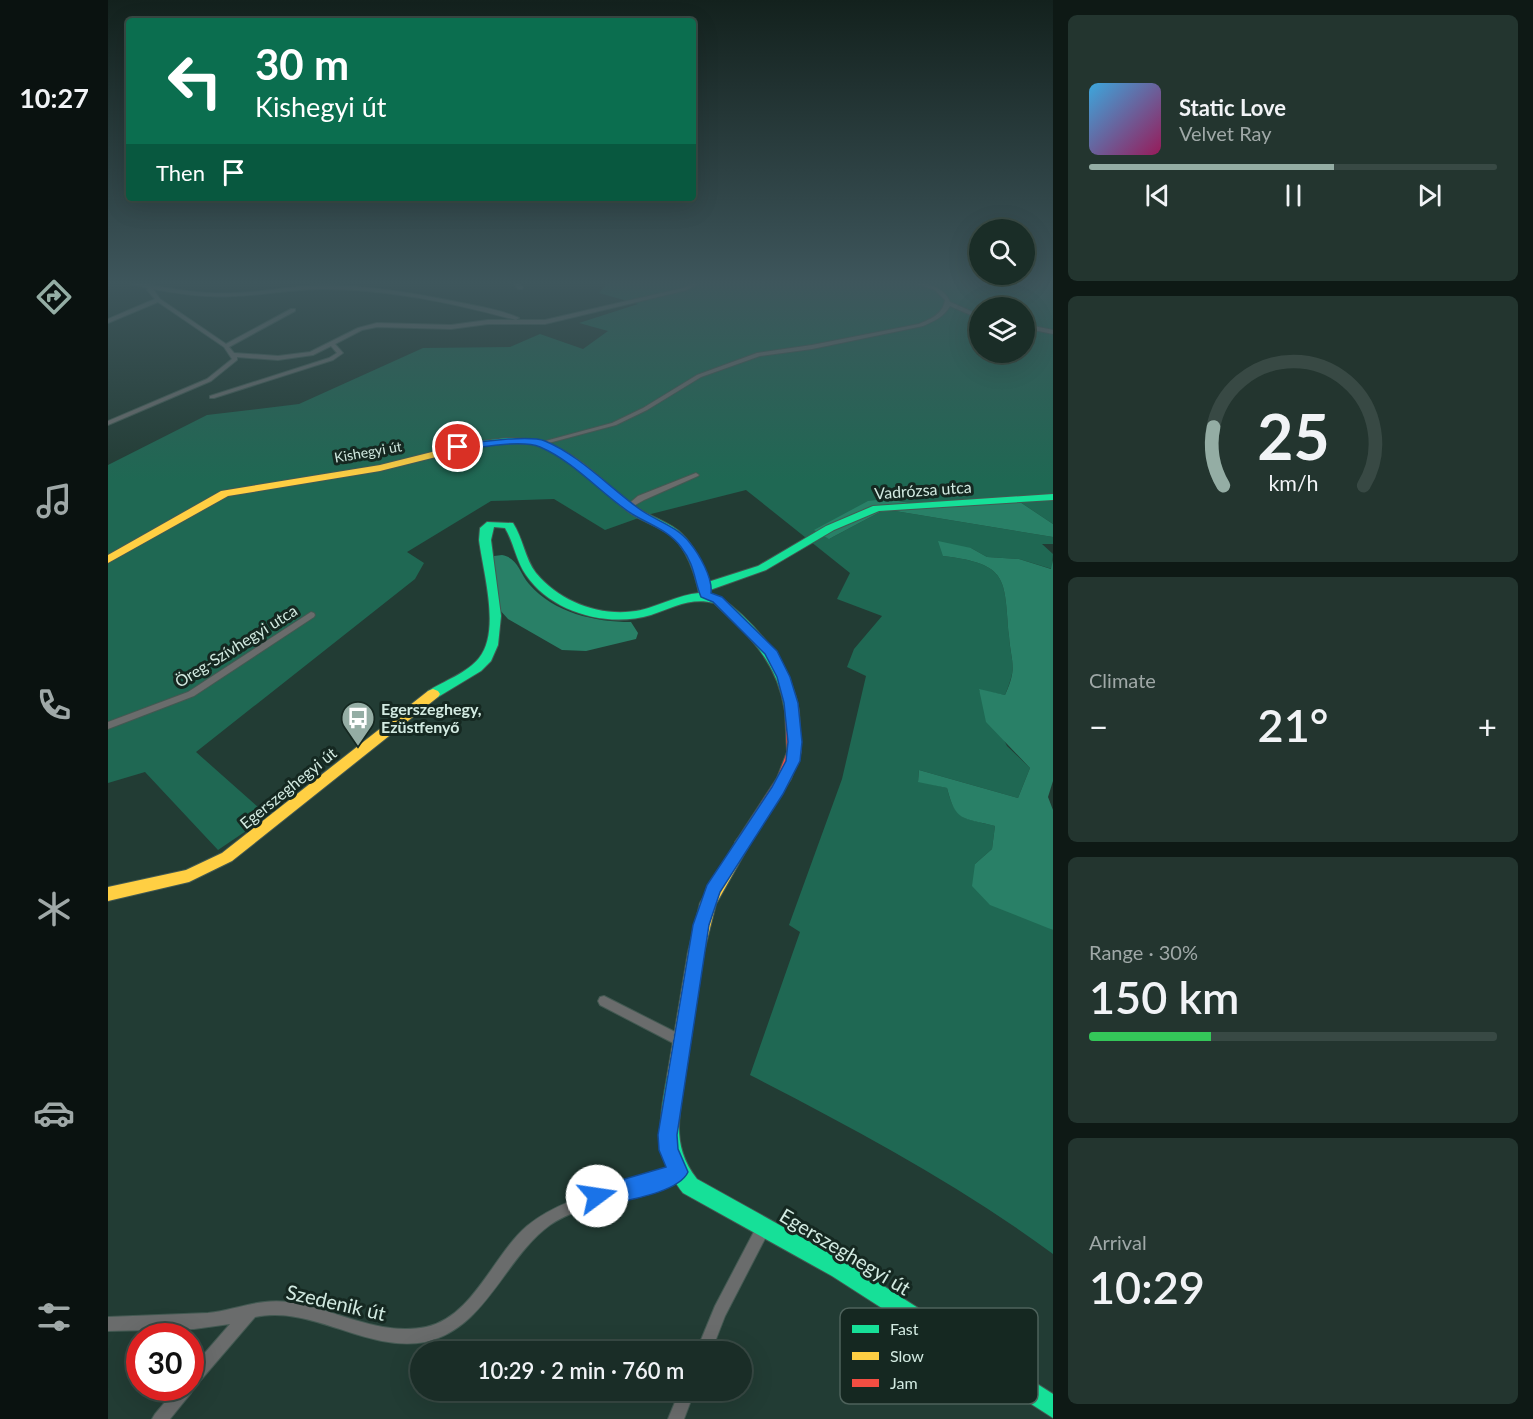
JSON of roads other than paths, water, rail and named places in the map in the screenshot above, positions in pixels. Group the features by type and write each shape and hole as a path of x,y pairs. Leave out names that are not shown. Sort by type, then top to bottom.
{"street":[{"path":"227,347 234,355 295,357 328,347"},
{"path":"212,397 331,359 340,354 335,347"},
{"path":"541,443 614,424 645,410 699,376 740,360 759,354 810,347"},
{"path":"108,423 209,380 231,364 234,355"},
{"path":"541,443 578,466 630,507 679,537 697,564 706,591 767,647 778,662 791,703 795,742 793,761 784,779 728,864 708,903 696,952 667,1135 668,1150 678,1172"},
{"name":"Kishegyi út","path":"108,560 225,493 380,468 471,445 541,443"},
{"path":"630,507 641,498 696,475"},
{"name":"Vadrózsa utca","path":"706,591 762,568 830,528 877,508 1053,497"},
{"name":"Egerszeghegyi út","path":"108,894 189,876 234,853 421,702 485,660 493,633 486,540 486,528 491,524 503,523 512,528 522,560 537,581 563,601 583,609 611,615 637,615 706,591"},
{"name":"Öreg-Szívhegyi utca","path":"108,726 191,694 311,615"},
{"path":"604,1002 681,1041"},
{"name":"Egerszeghegyi út","path":"678,1172 686,1183 697,1191 764,1226 901,1308"},
{"name":"Szedenik út","path":"108,1324 163,1324 223,1318 266,1308 297,1311 379,1335 424,1335 443,1329 468,1310 526,1235 547,1219 597,1196 662,1181 678,1172"},
{"path":"708,1341 720,1311 764,1226"},
{"path":"204,1366 250,1312"},
{"name":"Egerszeghegyi út","path":"1038,1397 1053,1407"},
{"path":"160,1419 175,1401"},
{"path":"676,1419 683,1401"}],"place":[{"name":"Egerszeghegy, Ezüstfenyő","path":"358,747"}]}
